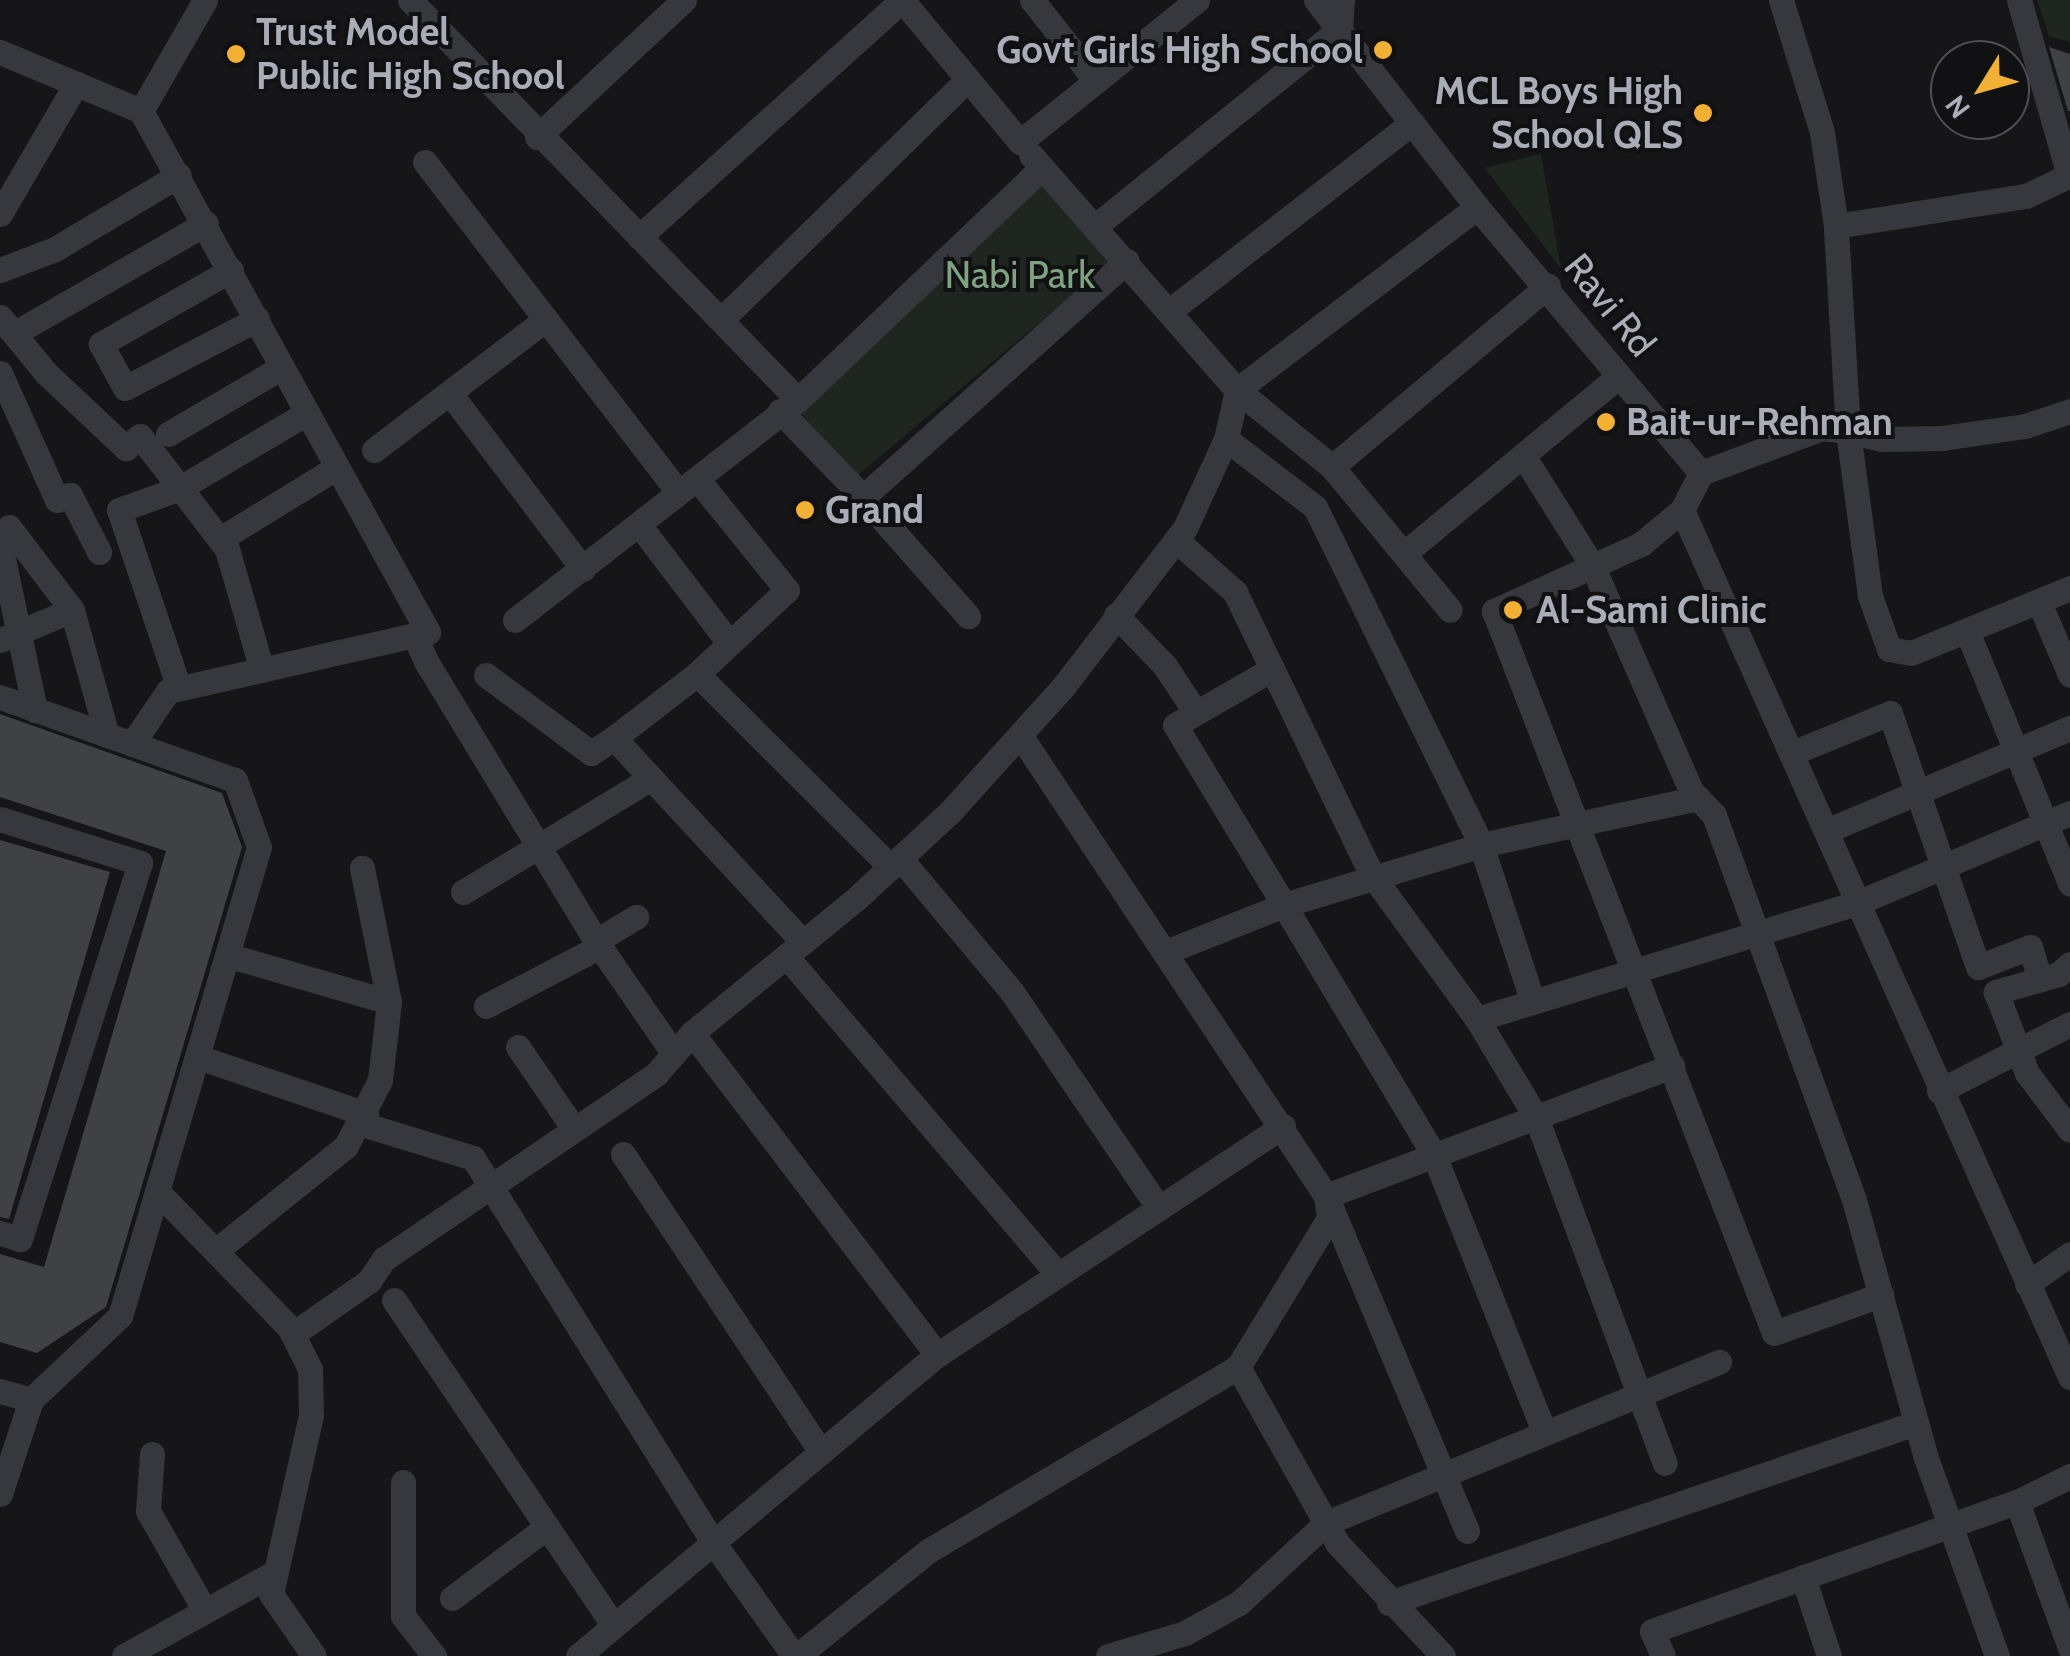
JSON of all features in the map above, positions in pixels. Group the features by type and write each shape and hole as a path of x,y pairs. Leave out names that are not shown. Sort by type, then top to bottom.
{"street":[{"path":"141,111 205,0"},
{"path":"410,0 537,136 721,320 864,497 968,616"},
{"path":"537,136 684,0"},
{"path":"639,237 902,0 966,81 1042,168 1098,224 1237,390 1332,468 1406,552 1450,610"},
{"path":"1032,0 1096,81"},
{"name":"Ravi Rd","path":"1316,0 1477,208 1548,286 1701,473"},
{"path":"1098,224 1340,30 1342,0"},
{"path":"1782,0 1822,132 1836,226 1848,431 1870,596 1889,649 1910,653 2070,588"},
{"path":"1836,226 2026,196 2070,175 2019,0"},
{"path":"1020,142 1194,1"},
{"path":"0,52 141,111 428,632 168,691 132,744"},
{"path":"721,320 966,81"},
{"path":"0,214 76,84"},
{"path":"1172,309 1412,122"},
{"path":"426,162 546,318 688,486 787,590 698,674 592,753 486,675"},
{"path":"515,620 640,526 789,405 1042,168"},
{"path":"0,270 55,249 179,175"},
{"path":"293,1334 490,1184 572,1126 656,1074 692,1032 896,862 1020,735 1176,540 1226,439 1237,390 1477,208"},
{"path":"206,223 8,325 46,373 126,448 140,436 220,539 262,670"},
{"path":"864,497 1127,260"},
{"path":"231,270 101,344 125,388 256,319"},
{"path":"1332,468 1548,286"},
{"path":"374,450 452,396 546,318"},
{"path":"168,434 282,367"},
{"path":"0,373 57,500 70,494 99,552"},
{"path":"1406,552 1619,376"},
{"path":"452,396 582,569"},
{"path":"1880,1295 1774,1333 1494,611 1641,544 1682,510 1701,473 1822,428 1882,440 1943,438 2070,412"},
{"path":"179,688 119,510 180,488 306,413"},
{"path":"1226,439 1315,506 1481,845 1533,1002"},
{"path":"1524,457 1592,565 1698,798 1714,815 1854,1200 1916,1423 1997,1656"},
{"path":"220,539 336,468"},
{"path":"1682,510 1792,752 1938,1091 2070,1377"},
{"path":"640,526 729,643"},
{"path":"2,533 72,610 107,735"},
{"path":"2,533 10,636 36,710"},
{"path":"1176,540 1236,592 1372,875 1477,1019 1536,1117 1665,1463"},
{"path":"2039,602 2070,675"},
{"path":"10,636 72,610"},
{"path":"1116,615 1165,666 1196,713"},
{"path":"1967,631 2070,884"},
{"path":"414,635 539,849 672,1052"},
{"path":"1272,668 1174,725 1434,1156 1543,1429"},
{"path":"698,674 896,862 1012,992 1159,1208"},
{"path":"0,697 235,780 260,848 120,1316 32,1400 0,1494"},
{"path":"1792,752 1890,712 1978,967 2030,948 2040,980"},
{"path":"1826,831 2070,728"},
{"path":"1020,735 1168,951 1326,1196 1467,1532"},
{"path":"614,738 794,949 1058,1275"},
{"path":"462,892 539,849 650,778"},
{"path":"1168,951 1372,875 1481,845 1698,798"},
{"path":"1477,1019 1857,902 2070,812"},
{"path":"0,819 140,863 20,1239 0,1233"},
{"path":"218,1249 346,1146 364,1119 380,1080 389,1002 362,868"},
{"path":"486,1006 599,944 636,917"},
{"path":"237,958 389,1002"},
{"path":"2070,964 2040,980 1996,992 2027,1073 2070,1130"},
{"path":"1938,1091 2070,1024"},
{"path":"692,1032 937,1354"},
{"path":"518,1047 572,1126"},
{"path":"210,1061 473,1158 713,1542 796,1656 928,1551 1238,1367 1329,1218 1326,1196"},
{"path":"1326,1196 1672,1066"},
{"path":"578,1656 937,1354 1282,1126"},
{"path":"624,1154 821,1452"},
{"path":"156,1192 218,1249 293,1334 310,1369 311,1415 272,1574 271,1594 314,1656"},
{"path":"2027,1284 2070,1254"},
{"path":"394,1300 614,1626"},
{"path":"1108,1656 1188,1645 1326,1522 1543,1429 1719,1362"},
{"path":"1238,1367 1326,1522 1389,1603 1443,1656"},
{"path":"0,1391 32,1400"},
{"path":"1389,1603 1916,1423"},
{"path":"152,1454 148,1510 205,1612"},
{"path":"1663,1656 1652,1630 2017,1502 2070,1476"},
{"path":"403,1482 403,1616 434,1656"},
{"path":"2017,1502 2070,1648"},
{"path":"452,1598 547,1527"},
{"path":"124,1656 272,1574"},
{"path":"1803,1578 1829,1656"}],"green space":[{"path":"2037,0 2070,0 2070,42 2049,36"},
{"path":"1541,154 1561,269 1485,168"},
{"name":"Nabi Park","path":"1048,177 1116,258 855,477 787,396"}],"building":[{"path":"2049,47 2070,54 2070,111 2068,111"},
{"path":"0,714 222,793 242,847 106,1307 37,1353 0,1342 0,1254 44,1267 166,851 0,797"},
{"path":"0,840 110,872 9,1219 0,1217"}],"place":[{"name":"Govt Girls High School","path":"1383,50"},
{"name":"Trust Model Public High School","path":"236,54"},
{"name":"MCL Boys High School QLS","path":"1703,113"},
{"name":"Bait-ur-Rehman","path":"1606,422"},
{"name":"Grand","path":"805,510"},
{"name":"Al-Sami Clinic","path":"1513,610"}]}
